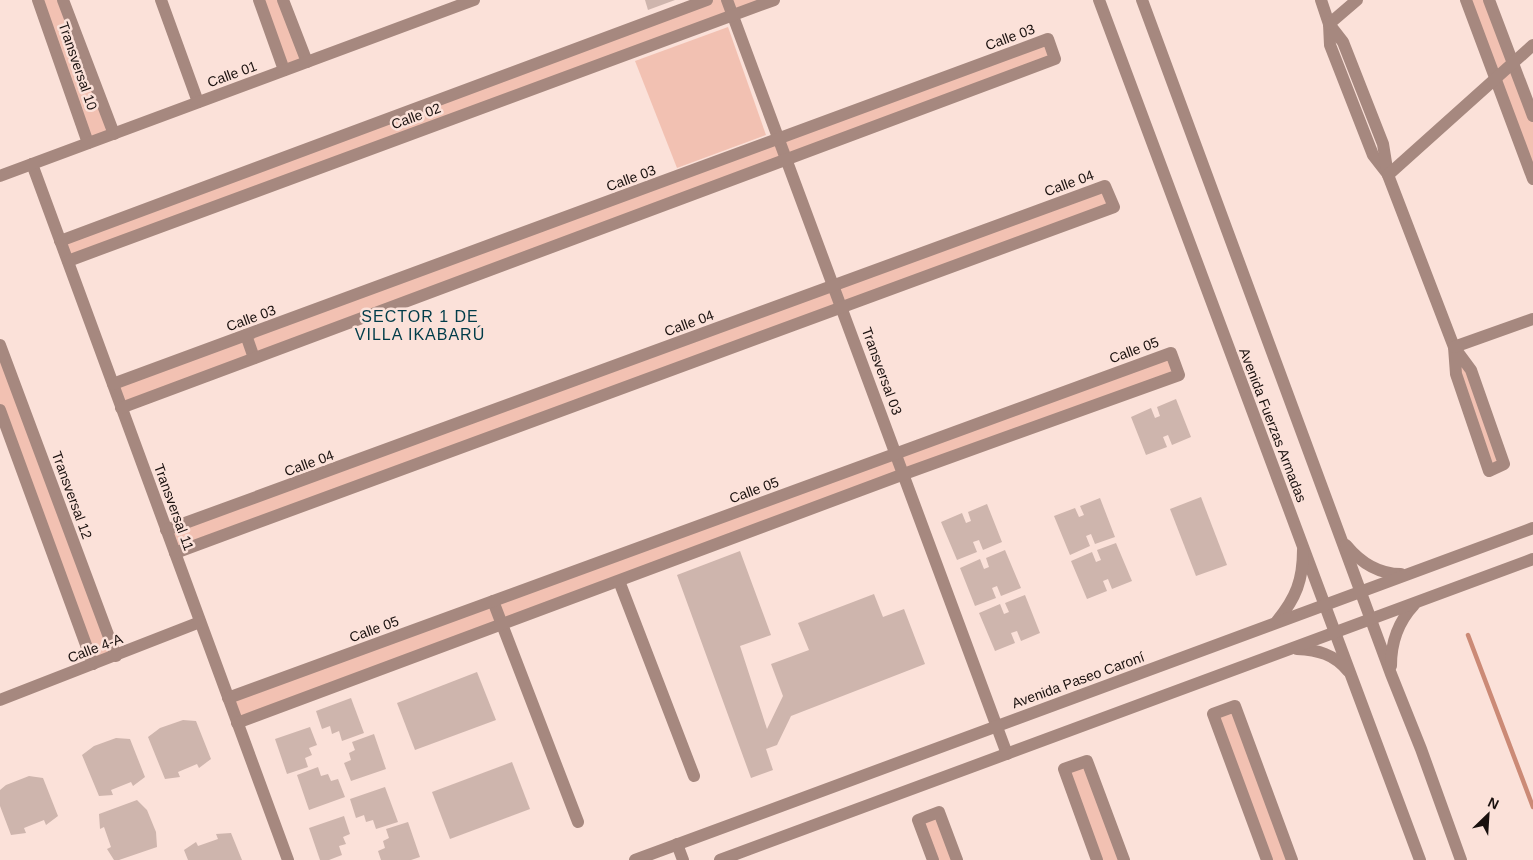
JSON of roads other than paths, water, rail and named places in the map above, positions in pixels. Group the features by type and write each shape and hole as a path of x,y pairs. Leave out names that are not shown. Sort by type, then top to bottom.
{"street":[{"name":"Transversal 10","path":"38,0 88,143"},
{"name":"Transversal 10","path":"63,0 114,134"},
{"path":"161,0 198,102"},
{"path":"259,0 284,70"},
{"path":"283,0 307,62"},
{"name":"Calle 01","path":"0,176 307,62 452,4 474,0"},
{"name":"Calle 02","path":"60,241 707,0"},
{"name":"Transversal 03","path":"727,0 1007,754"},
{"name":"Calle 02","path":"68,261 774,0"},
{"name":"Avenida Fuerzas Armadas","path":"1099,0 1420,860"},
{"name":"Avenida Fuerzas Armadas","path":"1142,0 1461,860"},
{"path":"1321,0 1329,24 1330,45 1372,155 1388,174 1454,348 1456,374 1489,471 1504,464 1471,370 1454,348"},
{"path":"1329,24 1357,0"},
{"path":"1466,0 1533,179"},
{"path":"1489,0 1533,116"},
{"name":"Calle 03","path":"113,384 1048,39 1055,59 121,408"},
{"path":"1388,174 1533,45"},
{"path":"895,96 903,116"},
{"path":"322,144 328,164"},
{"name":"Transversal 11","path":"32,164 288,860"},
{"name":"Calle 04","path":"166,530 1105,186 1114,207 175,553"},
{"path":"972,235 980,256"},
{"path":"377,287 385,309"},
{"path":"1454,348 1533,319"},
{"path":"246,335 254,358"},
{"name":"Transversal 12","path":"0,345 116,656"},
{"name":"Calle 05","path":"228,698 1171,353 1179,375 904,474 237,723"},
{"path":"1077,387 1085,409"},
{"path":"1050,397 1058,418"},
{"path":"0,410 93,664"},
{"path":"1012,411 1020,432"},
{"path":"978,424 986,444"},
{"path":"8,432 30,425"},
{"path":"421,437 430,459"},
{"path":"779,497 787,518"},
{"name":"Avenida Paseo Caroní","path":"635,860 1533,528"},
{"path":"1342,542 1355,556 1368,565 1380,571 1406,575"},
{"path":"1275,622 1287,608 1298,586 1303,564 1303,545"},
{"path":"720,860 1533,559"},
{"path":"603,561 615,582 694,776"},
{"path":"556,579 564,601"},
{"path":"493,601 578,822"},
{"path":"1391,674 1391,653 1394,638 1400,623 1416,602"},
{"name":"Calle 4-A","path":"0,700 200,622"},
{"path":"1292,648 1324,652 1342,664 1352,675"},
{"path":"1267,860 1214,714 1235,706 1292,860"},
{"path":"1097,860 1064,769 1087,761 1124,860"},
{"path":"932,860 918,820 938,812 957,860"},
{"path":"677,844 683,860"}],"waterway":[{"path":"1468,635 1533,807"}],"district":[{"name":"SECTOR 1 DE VILLA IKABARÚ","path":"420,325"}]}
